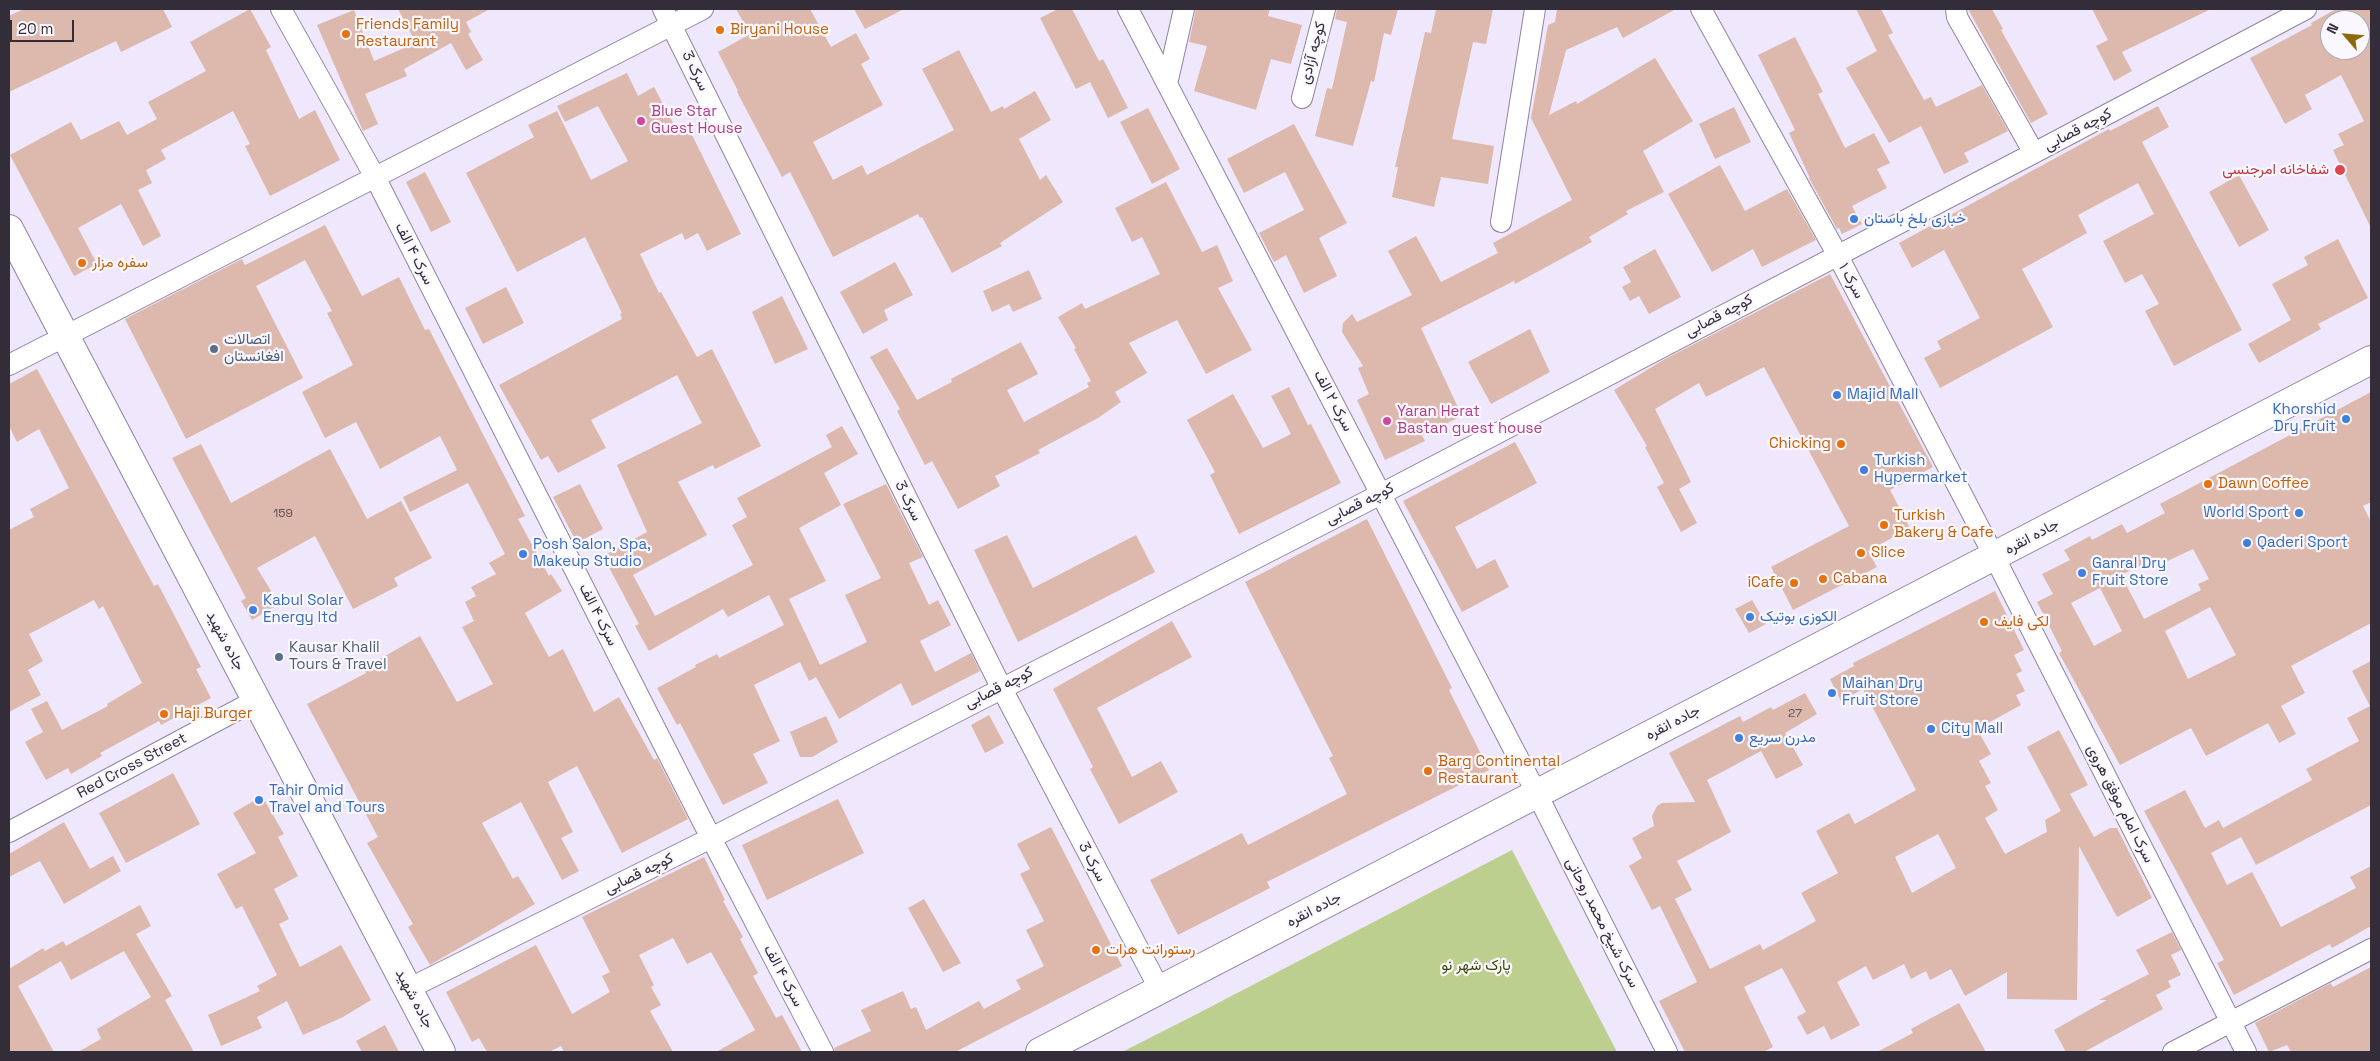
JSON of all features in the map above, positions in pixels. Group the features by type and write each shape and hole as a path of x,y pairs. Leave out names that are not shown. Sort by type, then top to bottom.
{"main road":[{"name":"جاده شهید","path":"9,229 441,1052"},
{"name":"جاده انقره","path":"1040,1052 2371,360"}],"street":[{"name":"سرک ۴ الف","path":"280,9 375,177 711,838 823,1052"},
{"path":"9,365 375,177 667,17 703,9"},
{"name":"سرک ۲ الف","path":"1128,9 1537,794"},
{"path":"1167,84 1184,9"},
{"name":"کوچه آزادی","path":"1302,98 1325,9"},
{"path":"1501,222 1535,9"},
{"name":"سرک ۱","path":"1702,9 1837,254 1994,556"},
{"path":"1956,9 1957,17 2034,153"},
{"name":"کوچه قصابی","path":"408,989 711,838 1001,687 1381,494 2306,9"},
{"name":"سرک 3","path":"667,17 1001,687 1160,990"},
{"name":"سرک امام موفق هروی","path":"1994,556 2246,1052"},
{"name":"Red Cross Street","path":"9,832 256,700"},
{"name":"سرک شیخ محمد روحانی","path":"1537,794 1667,1052"},
{"path":"2173,1052 2371,949"}],"green space":[{"name":"پارک شهر نو","path":"1512,850 1617,1052 1122,1052 1193,1016"}],"building":[{"path":"24,9 163,9 172,27 121,52 116,41 9,92 9,16"},
{"path":"250,9 271,47 266,50 299,119 315,110 340,160 270,196 245,146 250,144 233,111 161,150 166,159 146,170 152,183 138,190 161,236 143,246 121,204 78,228 97,264 74,276 10,155 71,122 81,140 119,121 127,135 157,119 148,102 206,71 190,42"},
{"path":"398,9 490,9 466,22 471,32 468,34 483,60 466,70 451,43 404,69 407,76 365,94 378,124 363,131 317,25 354,10 374,61 416,43"},
{"path":"736,9 810,9 831,47 856,33 870,59 861,64 883,105 813,142 833,180 862,165 867,175 954,130 922,69 959,50 991,112 1003,106 1004,109 1035,91 1051,120 1019,139 1040,180 1046,175 1063,202 1000,243 1002,246 952,273 922,217 920,218 918,214 833,257 790,172 782,177 718,52 750,34"},
{"path":"854,9 904,9 865,29"},
{"path":"1058,9 1072,9 1099,61 1103,59 1128,108 1108,118 1090,82 1076,89 1040,18"},
{"path":"1196,9 1270,9 1268,16 1302,25 1291,64 1271,59 1256,110 1194,91 1207,46 1189,42"},
{"path":"1337,9 1398,9 1391,35 1384,33 1374,82 1371,81 1353,146 1315,136 1327,88 1332,89 1347,22 1335,19"},
{"path":"1436,9 1493,9 1486,44 1473,42 1452,139 1494,146 1488,184 1441,177 1434,207 1392,197 1398,167 1395,167 1425,32 1431,33"},
{"path":"1557,9 1676,9 1623,38 1617,27 1566,50 1549,115 1576,101 1577,104 1655,58 1693,121 1643,151 1664,192 1626,211 1628,214 1589,237 1592,242 1515,284 1514,281 1421,328 1462,416 1422,435 1425,441 1385,460 1357,400 1369,394 1358,368 1363,366 1342,332 1343,323 1352,314 1357,322 1412,295 1388,251 1416,236 1441,282 1498,253 1493,243 1572,200 1531,118 1548,25 1555,22"},
{"path":"1856,9 1881,9 1893,33 1888,35 1924,100 1931,97 1936,107 1982,85 2008,131 1964,153 1969,162 1944,174 1921,126 1889,143 1846,68 1877,51"},
{"path":"1968,9 1992,9 2003,29 2001,30 2048,114 2031,123"},
{"path":"2092,9 2211,9 2122,52 2132,71 2114,81 2096,46 2108,40"},
{"path":"2371,9 2371,228 2333,150 2344,145 2338,134 2364,121 2341,75 2305,95 2312,109 2285,124 2250,58 2312,25 2311,23 2320,18 2320,60 2370,60 2370,10 2334,10"},
{"path":"1795,37 1823,92 1818,94 1845,148 1874,133 1890,163 1877,169 1887,188 1852,206 1862,224 1842,234 1839,228 1837,229 1809,178 1789,133 1795,130 1758,55"},
{"path":"627,73 638,96 654,87 679,134 689,129 741,234 707,251 698,233 685,240 682,233 640,254 659,293 661,292 697,357 712,349 761,446 715,469 713,465 678,482 707,535 633,575 655,616 753,565 732,525 747,517 737,498 832,447 826,435 842,426 858,454 824,473 841,505 799,528 826,581 789,599 820,665 867,642 845,595 881,578 843,504 886,484 923,557 909,563 929,605 938,600 951,625 920,641 935,672 971,653 980,671 912,706 901,683 839,719 816,677 809,681 800,662 754,685 780,741 753,754 768,783 723,805 680,723 677,725 657,688 717,654 719,658 784,625 769,595 728,617 723,609 649,651 635,626 639,624 603,556 647,532 617,465 702,423 677,375 591,420 606,448 558,473 548,456 541,460 499,385 622,319 620,314 622,313 585,237 517,272 466,173 534,137 528,125 557,111 591,180 628,161 598,106 565,122 557,106"},
{"path":"2158,106 2169,127 2142,142 2242,330 2174,366 2145,311 2159,304 2142,274 2125,283 2103,241 2154,214 2138,183 2078,215 2087,233 2022,269 2053,327 1940,388 1924,358 1941,349 1937,341 1980,318 1944,250 1912,268 1899,243 2109,129 2110,131"},
{"path":"1734,107 1751,142 1715,159 1699,124"},
{"path":"1148,108 1180,169 1152,184 1120,122"},
{"path":"1294,124 1347,223 1319,238 1337,276 1304,293 1286,255 1274,262 1259,233 1304,210 1285,172 1244,193 1227,159"},
{"path":"1720,165 1745,211 1787,189 1816,240 1762,267 1753,249 1712,272 1668,194"},
{"path":"425,172 451,222 431,232 406,182"},
{"path":"2239,175 2269,230 2239,247 2209,192"},
{"path":"1166,182 1202,252 1217,245 1233,281 1218,288 1252,350 1206,374 1177,320 1129,343 1147,373 1115,392 1121,402 1098,418 1038,450 1040,453 995,476 1000,486 958,509 932,461 925,465 897,411 900,409 870,357 887,348 917,400 952,382 951,379 1021,342 1038,374 1007,390 1024,422 1089,387 1087,383 1091,381 1074,349 1076,348 1058,317 1082,303 1085,309 1160,274 1142,237 1132,242 1115,208"},
{"path":"325,225 362,296 399,277 425,330 429,329 525,516 518,519 549,576 551,574 562,591 525,613 549,657 563,649 594,712 619,697 654,760 657,758 688,819 622,853 577,766 548,782 573,832 561,838 579,871 562,880 521,802 482,823 513,879 518,876 535,904 430,965 408,927 413,924 367,843 378,837 307,704 366,673 364,668 420,636 457,702 493,684 462,627 474,621 465,602 476,596 471,587 496,574 489,563 505,554 468,483 410,512 403,497 457,470 440,436 380,469 356,422 325,438 302,392 353,365 327,313 332,311 305,260 256,286 303,378 186,439 125,319 242,259 245,265"},
{"path":"2338,239 2368,298 2318,324 2321,329 2259,363 2248,344 2291,320 2272,284 2308,265 2304,257"},
{"path":"1655,249 1681,297 1649,314 1639,296 1630,301 1622,287 1631,282 1623,267"},
{"path":"895,262 913,295 884,310 888,320 863,334 840,292"},
{"path":"1029,270 1042,299 1013,312 1009,304 992,312 983,291"},
{"path":"1830,274 1933,467 1890,490 1910,528 1868,551 1877,567 1793,610 1771,567 1849,526 1764,367 1706,397 1699,383 1655,409 1691,482 1679,489 1697,523 1681,532 1657,487 1664,483 1645,447 1647,446 1614,390 1665,359"},
{"path":"506,287 524,323 483,344 465,308"},
{"path":"782,296 808,349 775,364 752,312"},
{"path":"1530,329 1550,372 1491,404 1468,362"},
{"path":"37,369 154,586 158,584 201,667 196,669 211,698 161,725 159,721 100,753 102,756 71,774 68,768 46,780 25,742 43,732 31,709 47,701 62,730 108,706 107,704 142,683 103,606 99,609 94,600 29,634 43,661 28,670 41,695 9,712 9,530 34,517 30,509 69,488 39,429 17,442 9,426 9,384"},
{"path":"1289,387 1308,425 1311,424 1341,483 1239,534 1210,475 1215,472 1187,420 1233,394 1263,448 1291,434 1271,396"},
{"path":"2371,392 2371,502 2363,506 2371,522 2371,623 2291,666 2305,693 2281,706 2296,734 2279,743 2268,723 2206,756 2191,728 2120,765 2059,653 2062,651 2037,602 2053,594 2042,574 2070,560 2064,550 2090,536 2092,540 2122,524 2127,533 2165,513 2160,504","holes":["2193,549 2209,579 2198,584 2201,590 2144,619 2121,575 2151,560 2155,567","2100,588 2122,631 2094,646 2071,603","2210,607 2236,655 2188,679 2165,631"]},
{"path":"1515,442 1537,483 1455,527 1477,569 1495,559 1509,587 1462,612 1403,501"},
{"path":"201,444 231,503 330,449 367,519 401,501 432,558 394,578 398,586 353,609 315,536 257,568 279,604 252,620 241,601 246,598 172,458"},
{"path":"580,484 603,529 577,543 553,497"},
{"path":"1367,519 1452,688 1449,690 1489,770 1267,882 1270,888 1178,935 1150,880 1242,833 1248,845 1347,794 1329,758 1333,756 1245,582"},
{"path":"1007,535 1033,588 1136,535 1155,572 1018,642 974,550"},
{"path":"1995,591 2024,650 2014,655 2022,671 2016,674 2025,691 2016,695 2021,705 1977,729 1991,754 1979,761 1991,783 1985,786 1998,810 1985,818 2005,854 2047,832 2045,820 2061,811 2027,747 2059,730 2088,785 2070,794 2094,837 2110,828 2117,828 2152,898 2117,917 2079,846 2077,1000 2007,999 2007,972 1965,996 1951,969 1930,980 1926,971 1911,979 1904,964 1873,980 1866,966 1837,982 1860,1025 1831,1040 1824,1026 1807,1035 1797,1017 1806,1012 1782,968 1744,987 1773,1047 1763,1052 1685,1052 1659,1001 1697,982 1660,906 1652,910 1629,866 1642,858 1632,838 1654,826 1652,816 1657,806 1662,803 1695,802 1669,753 1740,716 1743,722 1771,707 1773,710 1805,693 1817,714 1785,733 1803,765 1776,779 1761,751 1707,780 1731,832 1677,861 1692,890 1675,899 1710,969 1760,944 1763,950 1816,921 1801,893 1838,873 1816,831 1849,813 1855,824 1916,790 1863,689 1841,701 1830,679 1854,666 1853,663","holes":["1938,834 1956,868 1912,893 1895,857"]},
{"name":"الکوزی بوتیک","path":"1752,600 1766,624 1749,633 1735,609"},
{"path":"1172,621 1192,657 1097,708 1132,777 1161,761 1178,792 1119,824 1090,769 1093,767 1053,689"},
{"path":"2371,661 2371,805 2256,865 2241,837 2211,853 2227,885 2252,872 2281,927 2356,888 2350,877 2371,866 2371,926 2332,948 2330,944 2234,995 2217,963 2224,960 2144,811 2185,790 2205,828 2219,820 2223,828 2312,780 2306,769 2359,741 2347,718 2370,706 2352,671"},
{"path":"989,715 1004,743 985,753 971,725"},
{"path":"826,716 838,742 812,757 800,757 790,732"},
{"path":"173,773 200,824 126,863 99,813"},
{"path":"262,796 284,834 278,837 298,876 274,889 289,919 279,924 300,967 341,945 371,1000 343,1017 303,1035 287,1001 257,1017 262,1028 221,1046 208,1015 260,991 257,986 277,975 242,906 236,909 217,874 256,853 233,813"},
{"path":"838,799 864,853 767,900 742,845"},
{"path":"64,822 90,869 113,856 121,871 64,904 40,861 9,877 9,854"},
{"path":"1051,827 1122,966 955,1052 835,1052 834,1048 871,1031 861,1010 903,991 911,1009 916,1007 926,1030 979,1001 984,1009 1021,989 1016,980 1044,966 1026,930 1044,921 1020,874 1030,869 1017,844"},
{"path":"704,857 725,900 723,901 743,937 740,939 758,973 753,976 776,1018 782,1015 802,1052 716,1052 755,1030 711,952 687,964 673,938 639,955 654,985 651,987 661,1005 650,1011 673,1052 564,1052 561,1046 549,1052 487,1052 479,1038 472,1042 446,992 536,945 572,1014 610,992 602,976 610,972 582,917"},
{"path":"924,899 961,963 943,972 908,908"},
{"path":"140,905 151,926 136,934 172,996 165,1000 194,1052 78,1052 101,1039 97,1029 151,997 124,951 71,980 61,961 18,986 54,1052 9,1052 9,969 43,948 45,951 63,941 66,946"},
{"path":"2172,932 2181,950 2171,955 2181,975 2168,981 2171,987 2156,995 2163,1009 2084,1052 2066,1052 2054,1030 2107,1000 2099,1000 2149,974 2136,950"},
{"path":"2371,967 2371,1052 2291,1052 2287,1045 2269,1052 2255,1023 2331,983 2333,987"},
{"path":"1959,1003 1986,1052 1877,1052 1913,1033 1911,1029"},
{"path":"385,1025 399,1052 362,1052 356,1041"}],"place":[{"name":"Biryani House","path":"720,30"},
{"name":"Friends Family Restaurant","path":"346,34"},
{"name":"Blue Star Guest House","path":"641,121"},
{"name":"شفاخانه امرجنسی","path":"2340,170"},
{"name":"خبازی بلخ باستان","path":"1854,219"},
{"name":"سفره مزار","path":"82,263"},
{"name":"اتصالات افغانستان","path":"214,349"},
{"name":"Majid Mall","path":"1837,395"},
{"name":"Khorshid Dry Fruit","path":"2346,419"},
{"name":"Yaran Herat Bastan guest house","path":"1387,421"},
{"name":"Chicking","path":"1841,444"},
{"name":"Turkish Hypermarket","path":"1864,470"},
{"name":"Dawn Coffee","path":"2208,484"},
{"name":"World Sport","path":"2299,513"},
{"name":"Turkish Bakery & Cafe","path":"1884,525"},
{"name":"Qaderi Sport","path":"2247,543"},
{"name":"Slice","path":"1861,553"},
{"name":"Posh Salon, Spa, Makeup Studio","path":"523,554"},
{"name":"Ganral Dry Fruit Store","path":"2082,573"},
{"name":"Cabana","path":"1823,579"},
{"name":"iCafe","path":"1794,583"},
{"name":"Kabul Solar Energy ltd","path":"253,610"},
{"name":"الکوزی بوتیک","path":"1750,617"},
{"name":"لکی فایف","path":"1984,622"},
{"name":"Kausar Khalil Tours & Travel","path":"279,657"},
{"name":"Maihan Dry Fruit Store","path":"1832,693"},
{"name":"Haji Burger","path":"164,714"},
{"name":"City Mall","path":"1931,729"},
{"name":"مدرن سریع","path":"1739,738"},
{"name":"Barg Continental Restaurant","path":"1428,771"},
{"name":"Tahir Omid Travel and Tours","path":"259,800"},
{"name":"رستورانت هرات","path":"1096,950"}]}
